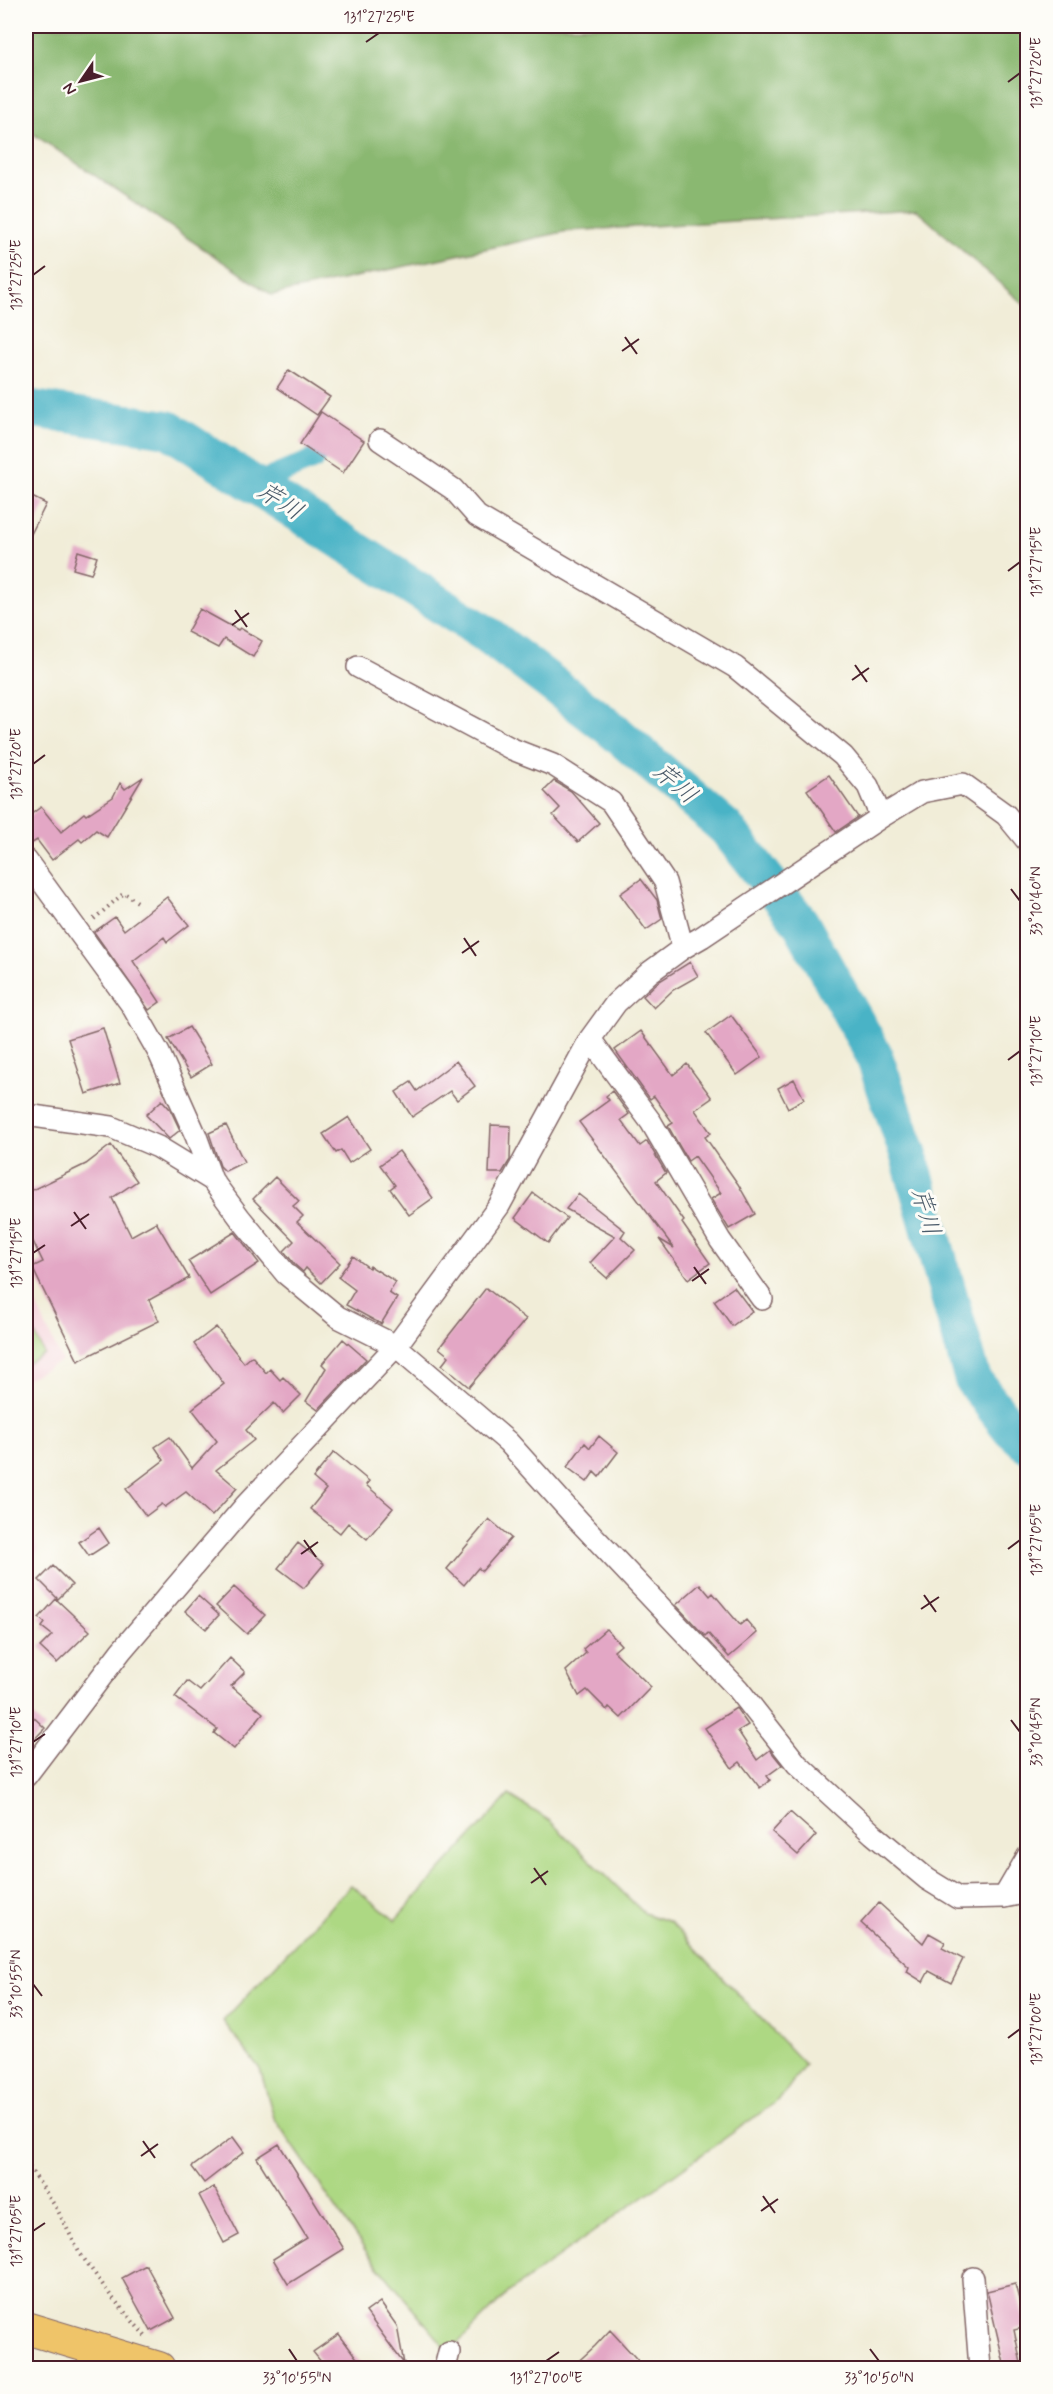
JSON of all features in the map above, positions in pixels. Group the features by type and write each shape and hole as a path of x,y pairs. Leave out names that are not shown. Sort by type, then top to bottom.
{"highway":[{"path":"26,2328 156,2356"}],"street":[{"path":"380,441 453,489 477,516 735,667 843,756 868,786 881,817"},
{"path":"358,667 512,749 554,765 611,802 665,882 683,948"},
{"path":"26,1776 121,1651 245,1506 396,1346 499,1206 590,1039 616,1003 650,972 683,948 922,792 963,784 1006,815 1028,842"},
{"path":"26,860 80,931 131,1004 159,1053 196,1136 212,1180 286,1274 338,1317 396,1346 508,1442 578,1520 738,1689 797,1764 927,1879 958,1898 1004,1897 1028,1892"},
{"path":"590,1039 651,1122 720,1240 762,1299"},
{"path":"26,1115 111,1127 158,1147 212,1180"},
{"path":"1004,1897 1028,1856"},
{"path":"973,2278 980,2368"}],"path":[{"path":"80,931 124,893 139,903"},
{"path":"26,2162 57,2209 79,2252 156,2356"}],"shaded area":[{"path":"26,1283 62,1361 26,1379"},
{"path":"26,1524 39,1551 26,1564"}],"green space":[{"path":"26,26 1027,26 1027,307 916,210 568,231 272,295 26,129"},
{"path":"26,1314 44,1354 26,1364"},
{"path":"509,1795 550,1821 644,1913 670,1922 805,2065 780,2099 509,2292 449,2352 368,2254 274,2118 260,2069 223,2021 351,1885 395,1920"}],"building":[{"path":"289,370 330,397 317,415 277,388"},
{"path":"321,412 364,441 343,473 300,444"},
{"path":"26,494 46,504 26,544"},
{"path":"78,551 97,557 91,574 73,569"},
{"path":"200,609 262,641 253,657 224,639 218,648 187,632"},
{"path":"829,775 858,817 836,832 807,790"},
{"path":"143,777 107,837 96,830 82,842 79,839 52,860 37,840 26,847 26,818 41,807 61,832 84,813 86,815 113,797 120,783 125,789"},
{"path":"554,781 571,791 599,823 578,842 553,815 560,808 544,791"},
{"path":"641,879 657,900 662,919 646,930 620,894"},
{"path":"167,897 189,925 167,942 164,937 133,961 160,1002 149,1010 94,932 115,917 124,930"},
{"path":"690,962 698,976 673,990 654,1008 643,996 658,982"},
{"path":"731,1015 762,1057 737,1075 706,1033"},
{"path":"189,1027 212,1064 191,1077 168,1039"},
{"path":"103,1028 120,1083 86,1094 68,1039"},
{"path":"641,1031 673,1075 687,1064 712,1098 695,1110 711,1133 705,1137 738,1184 755,1214 729,1229 711,1199 721,1193 695,1156 688,1161 668,1126 673,1123 654,1096 650,1099 615,1050"},
{"path":"456,1061 475,1086 457,1100 450,1091 412,1117 396,1092 411,1082 417,1091"},
{"path":"794,1079 804,1099 788,1108 778,1088"},
{"path":"612,1091 629,1114 621,1120 640,1146 647,1141 666,1173 656,1181 710,1263 688,1279 659,1239 674,1248 579,1122 609,1100 606,1096"},
{"path":"162,1100 170,1109 180,1130 169,1139 146,1115"},
{"path":"349,1117 370,1149 349,1163 341,1150 336,1153 323,1134"},
{"path":"226,1125 244,1162 225,1171 220,1166 209,1133"},
{"path":"491,1125 511,1126 510,1160 502,1173 489,1173"},
{"path":"111,1145 137,1181 112,1198 131,1236 156,1222 189,1278 149,1300 159,1321 78,1361 32,1267 43,1262 26,1227 26,1193 86,1164"},
{"path":"399,1151 433,1198 409,1215 390,1189 395,1185 380,1165"},
{"path":"275,1177 299,1201 293,1206 303,1216 297,1222 340,1263 321,1283 306,1268 303,1272 295,1265 284,1251 294,1241 253,1199"},
{"path":"533,1193 567,1218 548,1243 515,1218"},
{"path":"578,1194 625,1231 621,1237 635,1250 607,1278 590,1263 615,1236 566,1209"},
{"path":"235,1232 259,1263 210,1295 188,1261"},
{"path":"353,1256 369,1268 370,1266 396,1282 389,1293 397,1298 381,1324 346,1305 355,1290 338,1277"},
{"path":"734,1287 752,1311 732,1326 714,1301"},
{"path":"486,1288 526,1319 469,1387 442,1365 449,1356 439,1348"},
{"path":"216,1327 244,1363 252,1356 266,1373 270,1369 280,1380 283,1377 301,1395 283,1413 274,1403 246,1430 254,1440 216,1470 237,1488 212,1516 186,1492 165,1507 162,1504 146,1516 126,1489 164,1460 155,1447 170,1437 192,1468 217,1441 192,1409 224,1384 194,1344"},
{"path":"343,1339 366,1359 318,1410 306,1401 326,1368 322,1364"},
{"path":"599,1436 618,1452 599,1477 594,1472 587,1482 567,1467 585,1443 590,1448"},
{"path":"334,1452 369,1481 366,1485 393,1508 367,1539 348,1523 340,1533 310,1509 326,1489 313,1478"},
{"path":"489,1519 511,1538 482,1571 478,1568 464,1585 447,1569"},
{"path":"99,1528 109,1543 89,1556 79,1542"},
{"path":"298,1543 324,1564 304,1588 278,1568"},
{"path":"53,1566 72,1585 58,1599 39,1580"},
{"path":"700,1584 710,1596 713,1593 740,1625 746,1620 757,1633 729,1657 708,1633 705,1636 676,1605"},
{"path":"234,1587 265,1615 247,1634 216,1606"},
{"path":"198,1596 219,1615 206,1629 185,1611"},
{"path":"56,1599 90,1631 57,1663 40,1647 52,1635 42,1627 45,1623 39,1618"},
{"path":"606,1629 621,1645 614,1651 651,1687 621,1718 609,1707 607,1710 587,1690 579,1696 566,1671 586,1653 583,1649"},
{"path":"230,1658 245,1672 231,1686 263,1713 234,1749 214,1733 217,1729 175,1697 187,1681 200,1691"},
{"path":"736,1708 748,1725 738,1731 757,1760 770,1750 782,1765 767,1776 770,1780 760,1788 740,1762 732,1768 705,1728"},
{"path":"26,1710 45,1728 26,1748"},
{"path":"790,1812 816,1835 798,1855 772,1832"},
{"path":"879,1903 923,1943 929,1933 945,1942 942,1948 963,1959 951,1983 929,1971 923,1982 907,1972 909,1967 861,1923"},
{"path":"233,2137 244,2152 204,2183 192,2167"},
{"path":"279,2144 344,2249 288,2284 273,2259 307,2238 257,2158"},
{"path":"214,2187 239,2235 224,2243 199,2195"},
{"path":"146,2265 175,2318 151,2331 122,2278"},
{"path":"1015,2284 1026,2327 1014,2330 1022,2368 1005,2368 987,2291"},
{"path":"380,2302 397,2326 404,2364 366,2312"},
{"path":"610,2330 645,2368 571,2368 595,2346"},
{"path":"339,2334 364,2368 326,2368 313,2352"}],"waterway":[{"name":"芹川","path":"26,408 168,429 489,636 609,727 726,828 800,922 873,1053 908,1153 973,1380 1011,1429 1028,1444"},
{"path":"253,485 315,459"}]}
